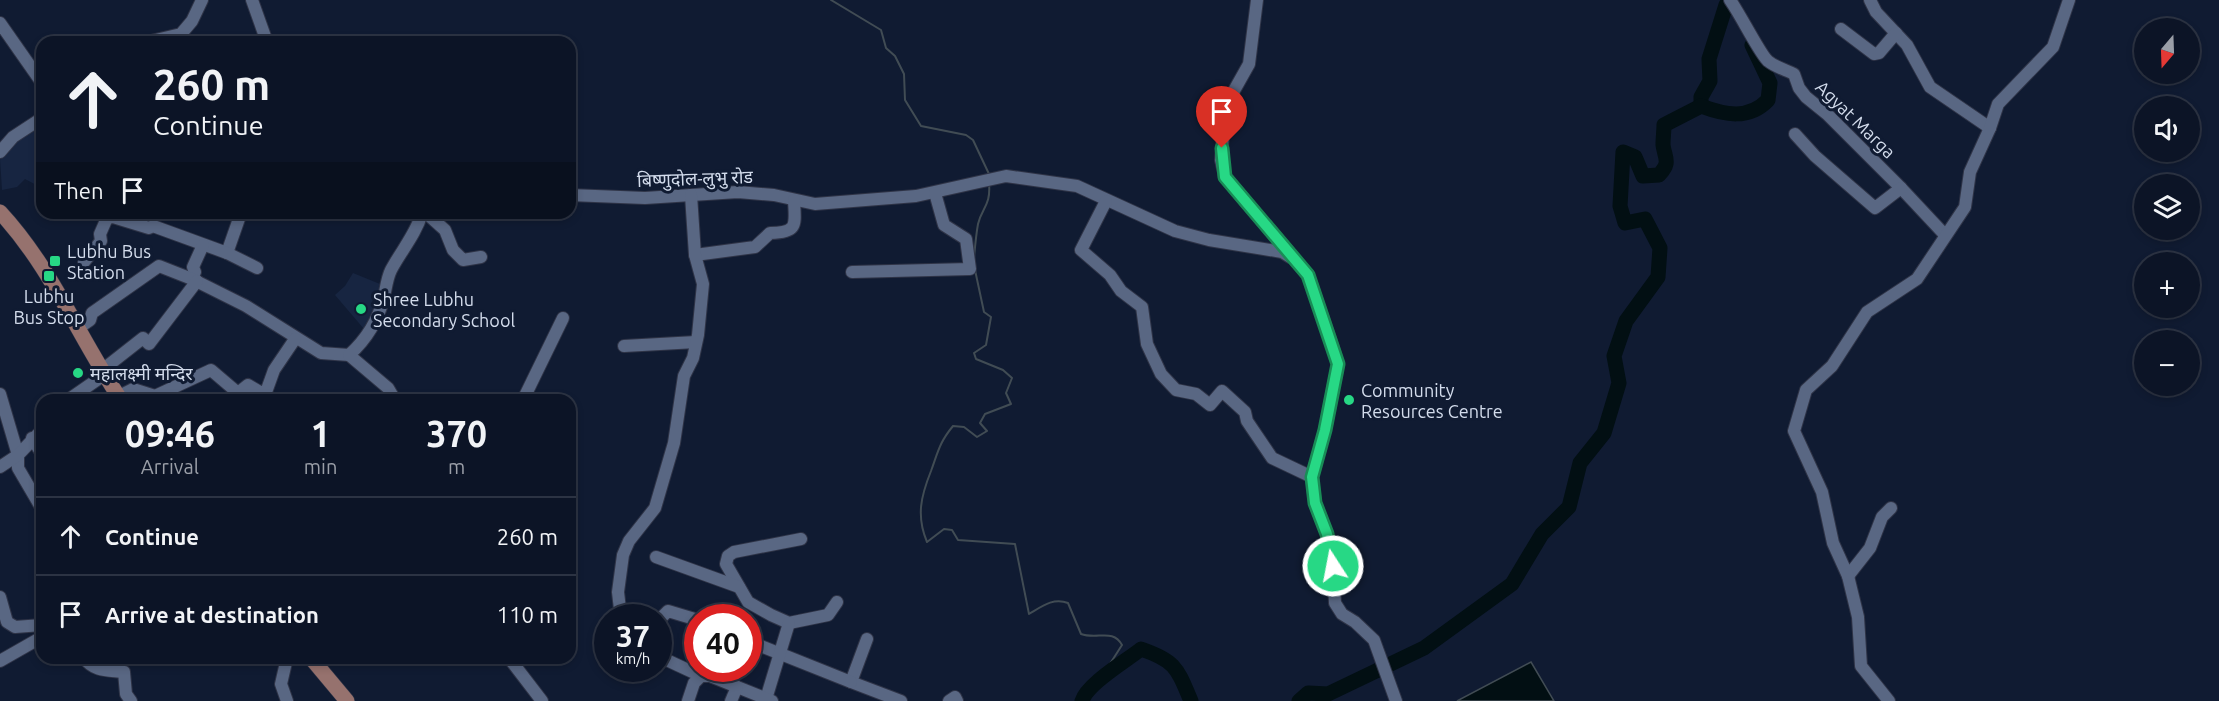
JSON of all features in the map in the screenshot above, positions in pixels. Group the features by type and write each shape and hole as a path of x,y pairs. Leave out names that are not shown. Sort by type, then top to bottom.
{"main road":[{"path":"0,212 18,232 49,276 80,327 102,373 118,394"},
{"path":"318,664 347,701"}],"street":[{"path":"172,36 181,34 192,21 202,0"},
{"path":"252,0 265,36"},
{"path":"1257,0 1249,64 1231,96 1221,160 1225,177 1308,275 1338,364 1325,430 1312,477 1315,503 1327,534 1333,566 1335,603 1342,614 1355,622 1375,641 1396,701"},
{"name":"Agyat Marga","path":"1730,0 1758,43 1762,55 1769,62 1794,74 1799,88 1806,97 1827,114 1945,235"},
{"path":"1870,0 1876,12 1907,45 1930,87 1990,128"},
{"path":"1889,701 1861,666 1858,617 1848,576 1833,543 1822,492 1794,431 1806,390 1832,366 1867,312 1917,279 1965,207 1970,172 1998,104 2053,47 2069,0"},
{"path":"0,23 36,74"},
{"path":"1841,29 1874,54 1879,53 1896,33"},
{"path":"0,152 13,137 36,122"},
{"path":"1795,134 1815,156 1875,208 1901,188"},
{"name":"बिष्णुदोल-लुभु रोड","path":"576,195 645,198 738,192 774,195 815,204 935,193 980,180 1006,176 1077,186 1175,231 1209,240 1282,252 1293,259"},
{"path":"852,272 970,269 966,239 944,225 935,193"},
{"path":"619,604 618,592 623,555 629,541 655,508 674,443 684,376 693,358 696,342 703,284 695,255 691,195"},
{"path":"695,255 755,247 770,233 786,233 795,223 794,200"},
{"path":"1106,201 1081,250 1110,274 1121,291 1142,307 1146,344 1161,374 1176,390 1196,394 1210,405 1222,391 1245,412 1247,421 1272,458 1312,477"},
{"path":"84,262 101,241 100,234 106,219"},
{"path":"120,219 149,228 153,226 227,253 257,268"},
{"path":"227,253 239,219"},
{"path":"349,355 366,340 374,326 384,300 389,274 421,219"},
{"path":"431,219 445,230 457,256 463,260 481,257"},
{"path":"76,394 143,338 149,344 194,280 193,267 203,245"},
{"path":"80,327 90,320 92,313 159,266 194,280 246,306 295,339 321,353 349,355 388,388 392,394"},
{"path":"526,394 563,318"},
{"path":"265,394 274,370 295,339"},
{"path":"624,346 696,342"},
{"path":"159,394 211,370 238,393 248,385 263,394"},
{"path":"125,394 133,389 149,394"},
{"path":"0,394 18,455 18,468 36,499"},
{"path":"0,467 18,455 36,435"},
{"path":"1848,576 1870,548 1882,516 1891,508"},
{"path":"801,539 734,552 728,556 726,564 748,602 789,623 828,615 837,602"},
{"path":"656,556 739,587"},
{"path":"0,597 7,622 15,627 36,625"},
{"path":"725,682 769,700 779,653 789,623"},
{"path":"851,682 867,639"},
{"path":"0,662 36,641"},
{"path":"762,646 904,701"},
{"path":"88,664 99,670 124,672 126,694 131,701"},
{"path":"286,664 281,684 287,701"},
{"path":"514,664 542,701"},
{"path":"688,701 695,682"},
{"path":"731,701 737,687"},
{"path":"949,701 955,697 957,701"}],"shaded area":[{"path":"34,122 36,125 36,185 25,179 17,187 2,190 0,159"},
{"name":"Shree Lubhu Secondary School","path":"353,273 380,284 380,298 373,319 364,329 335,295 345,286"},
{"path":"1531,662 1554,701 1457,701"}],"waterway":[{"path":"831,0 881,30 886,48 895,56 904,74 905,100 921,126 966,135 973,140 989,174"},
{"path":"1701,106 1701,97 1710,81 1709,59 1726,5"},
{"path":"1299,701 1308,693 1328,694 1424,648 1512,584 1542,534 1569,507 1580,463 1604,433 1619,383 1614,356 1626,321 1658,277 1660,248 1645,219 1625,223 1620,206 1623,152 1635,157 1643,176 1659,175 1666,163 1663,145 1664,125 1701,106 1719,112 1736,114 1753,111 1761,106 1768,100 1770,83 1752,45"},
{"path":"974,258 978,224 987,202 989,183"},
{"path":"975,270 984,312 991,317 986,345 974,353 976,359 1003,370 1012,378 1006,393 1011,404 985,414 980,423 987,431 977,437 964,427 953,426 948,432 939,448 922,498 921,515 924,533 927,542 944,529 952,530 958,540 1015,544 1029,614 1052,602 1063,601 1068,603 1081,634 1114,637 1122,645 1099,681"},
{"path":"1082,701 1091,687 1141,649 1153,653 1174,667 1191,701"}],"place":[{"name":"Lubhu Bus Station","path":"55,261"},
{"name":"Lubhu Bus Stop","path":"49,276"},
{"name":"Shree Lubhu Secondary School","path":"361,309"},
{"name":"महालक्ष्मी मन्दिर","path":"78,373"},
{"name":"Community Resources Centre","path":"1349,400"}],"route":[{"path":"1222,148 1221,160 1225,177 1308,275 1338,364 1325,430 1312,477 1315,503 1327,534 1333,566"}]}
